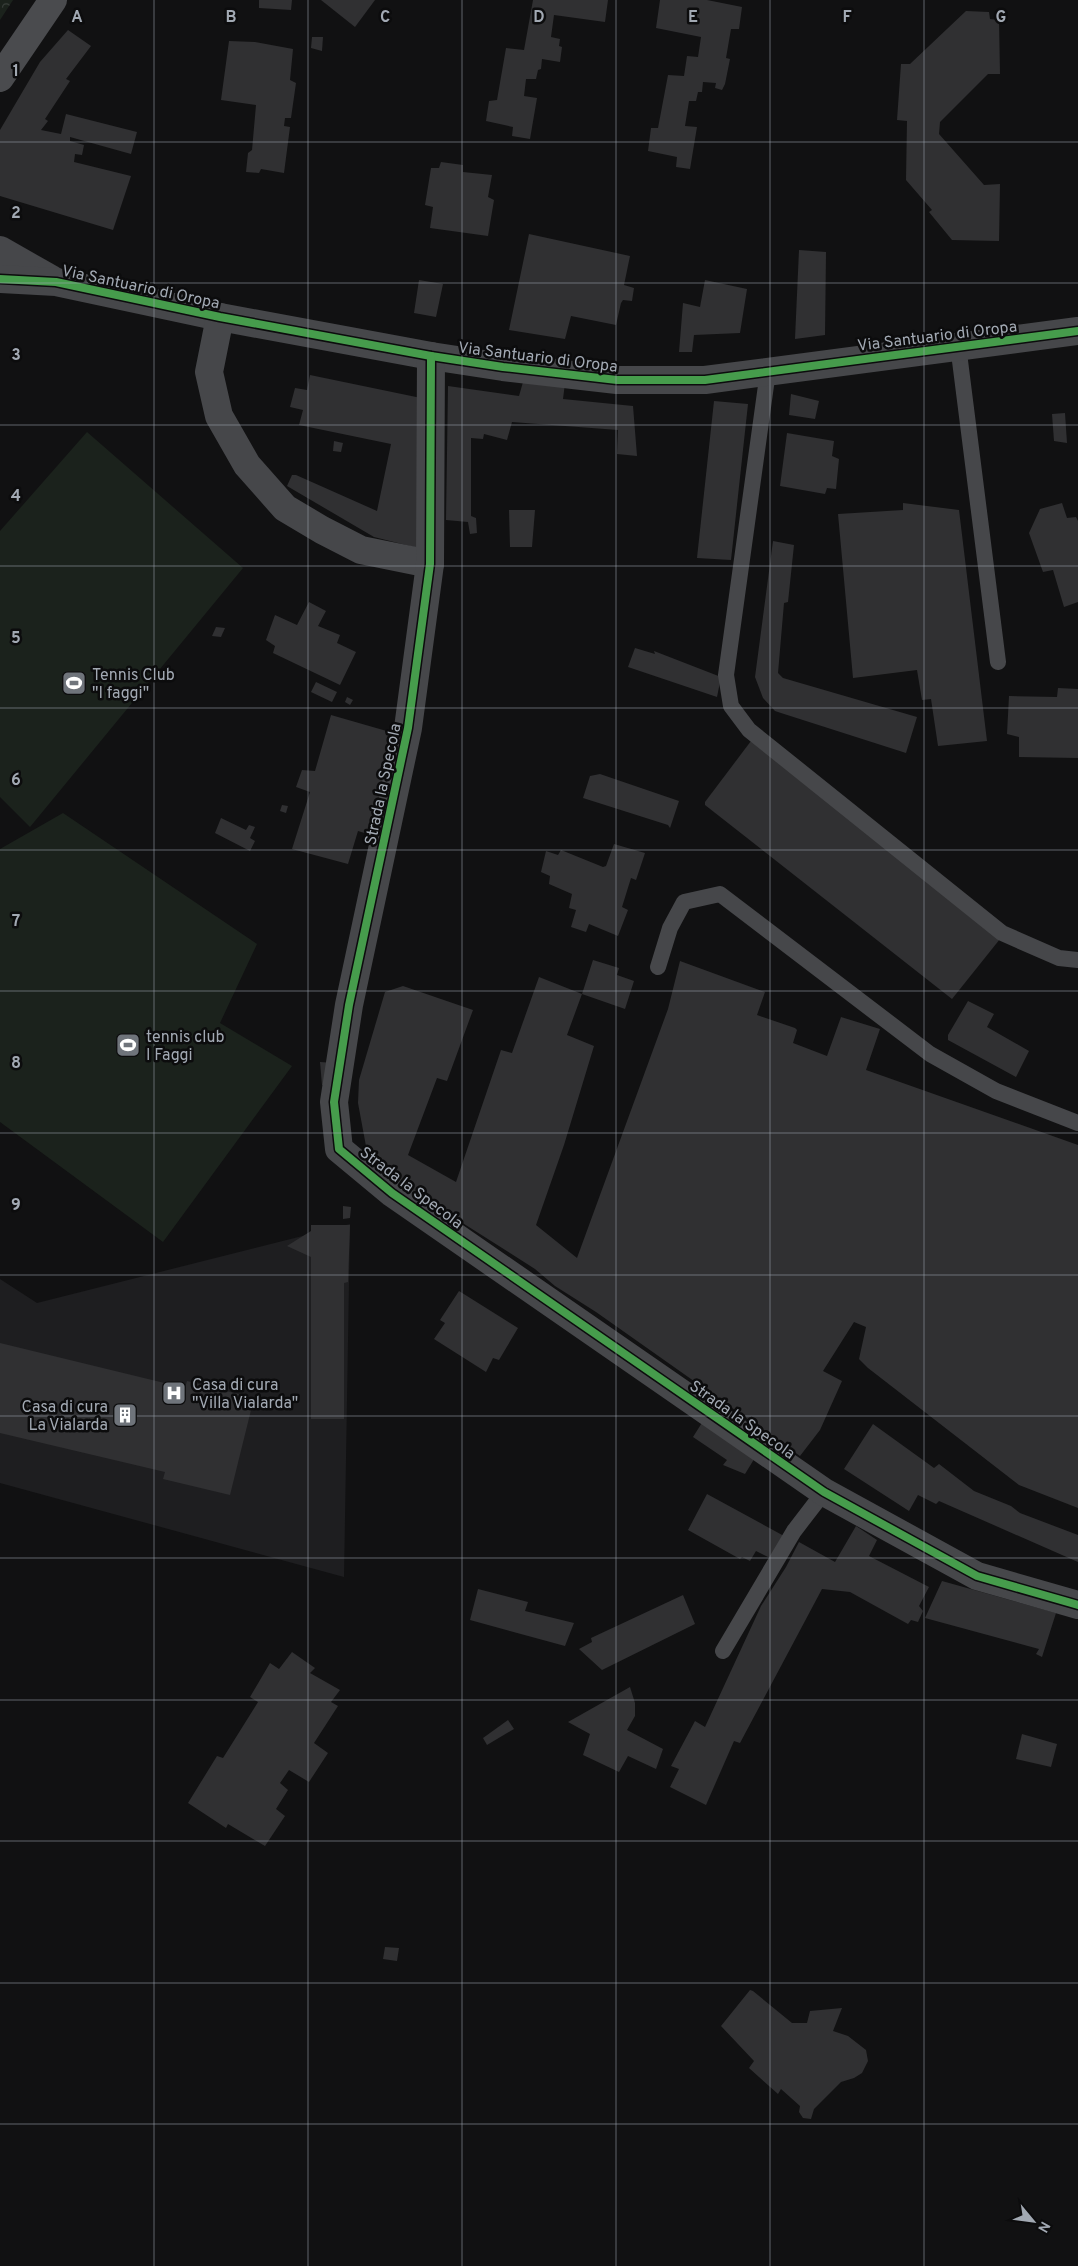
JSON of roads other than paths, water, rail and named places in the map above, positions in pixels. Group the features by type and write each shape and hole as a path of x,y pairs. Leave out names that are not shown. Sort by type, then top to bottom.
{"main road":[{"path":"0,78 53,0"}],"street":[{"name":"Via Santuario di Oropa","path":"0,250 56,282"},
{"name":"Via Santuario di Oropa","path":"0,279 56,282 220,316 431,356 503,367 617,380 705,380 1078,331"},
{"path":"220,316 209,372 219,416 247,465 286,508 322,530 361,550 430,564"},
{"name":"Strada la Specola","path":"431,356 430,564 408,728 350,1005 334,1102 339,1149 392,1193 824,1492 977,1576 1078,1605"}],"lane":[{"path":"958,346 998,662"},
{"path":"768,371 726,675 731,706 749,730 1002,932 1060,958 1078,960"},
{"path":"658,967 670,928 684,902 720,894 930,1054 996,1092 1078,1123"},
{"path":"723,1651 794,1531 824,1492"}],"place":[{"name":"Tennis Club \"I faggi\"","path":"74,683"},
{"name":"tennis club I Faggi","path":"128,1045"},
{"name":"Casa di cura \"Villa Vialarda\"","path":"174,1393"},
{"name":"Casa di cura La Vialarda","path":"125,1415"}]}
